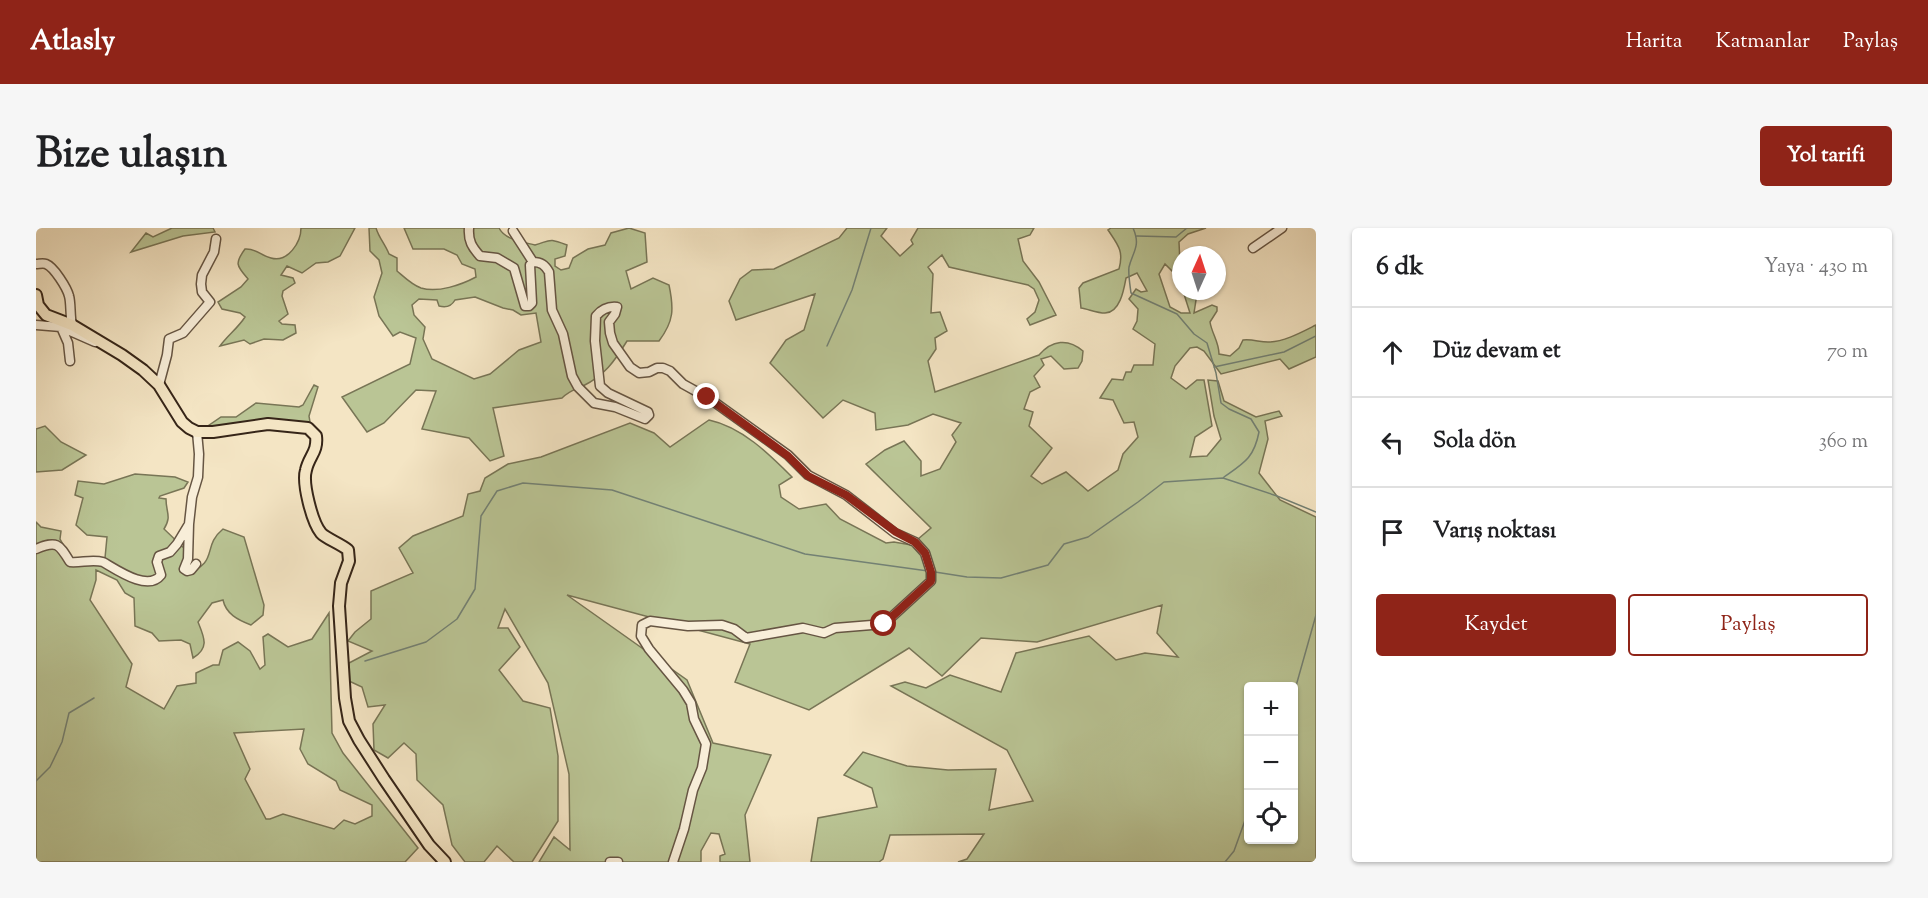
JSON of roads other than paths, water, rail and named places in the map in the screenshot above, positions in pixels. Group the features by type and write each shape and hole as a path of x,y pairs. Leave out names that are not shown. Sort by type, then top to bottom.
{"main road":[{"path":"36,295 38,305 45,315 122,355 159,385 182,423 197,432 268,424 308,428 316,436 317,448 305,473 310,510 321,533 348,550 349,561 341,582 339,606 345,698 349,722 429,845 445,862"}],"street":[{"path":"469,228 468,238 480,256 497,258 514,268 525,306 531,303 530,265 533,262"},
{"path":"1253,248 1282,228"},
{"path":"513,231 533,262"},
{"path":"159,385 169,339 183,333 210,302 202,292 201,284 202,275 214,252 216,239"},
{"path":"533,262 540,262 549,272 552,310 562,334 572,376 578,387 594,403 615,407 645,419 650,415 608,393 600,386 595,341 596,316 601,310 611,306 617,307 609,322 610,333 613,343 630,367 639,373 657,368 670,371 683,384 710,399 788,456 808,476 846,495 896,532 915,542 925,553 931,572 931,581 884,624 835,628 824,633 803,628 746,638 734,629 722,625 688,626 650,621 642,625 641,636 649,649 691,703 694,718 706,744 702,768 693,790 673,862"},
{"path":"36,264 46,264 54,271 69,297 66,326 70,361"},
{"path":"39,325 66,326"},
{"path":"196,564 191,570 187,571 184,568 188,559 192,497 198,477 197,432"},
{"path":"36,549 49,543 55,544 63,549 70,562 96,560 142,582 150,583 160,575 157,562 159,556 170,552 189,524"},
{"path":"610,862 618,862"}],"waterway":[{"path":"827,346 852,290 871,228"},
{"path":"1133,228 1136,248 1129,267 1131,293 1177,314 1194,334 1207,343 1216,373 1221,403 1251,419 1259,432 1251,454 1224,477"},
{"path":"1137,236 1176,237 1187,228"},
{"path":"1214,367 1284,352 1316,336"},
{"path":"935,572 967,577 1001,578 1048,565 1064,544 1088,537 1164,482 1223,478 1316,512"},
{"path":"365,661 426,642 457,619 475,589 481,516 497,491 523,483 612,490 805,554 928,571"},
{"path":"1297,682 1316,615"},
{"path":"36,781 50,767 62,742 69,713 94,698"},
{"path":"1225,862 1234,851 1244,823"}]}
